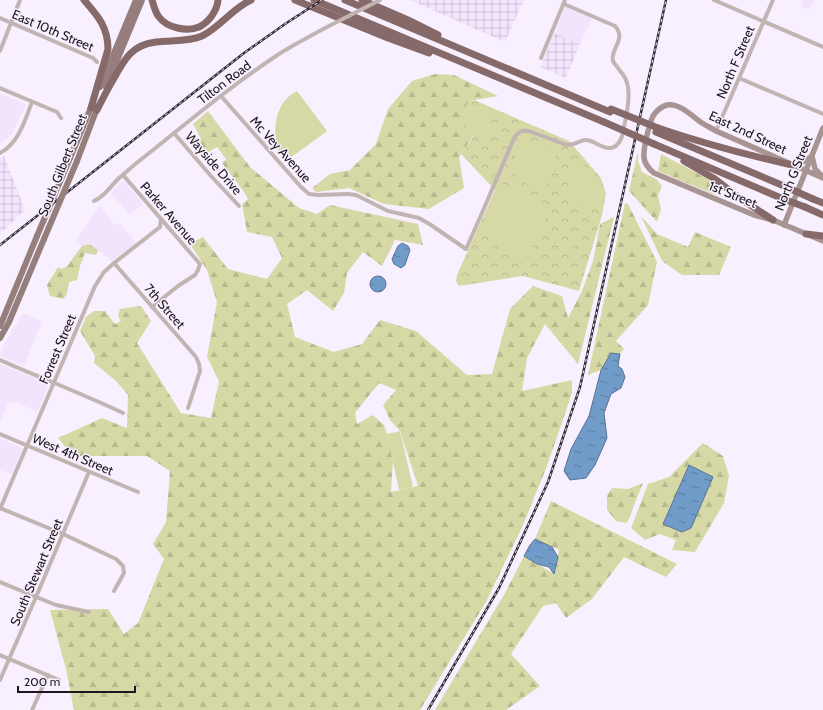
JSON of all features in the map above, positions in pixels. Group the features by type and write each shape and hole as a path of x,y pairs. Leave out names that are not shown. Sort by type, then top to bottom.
{"highway":[{"path":"84,0 101,20 107,34 108,41 108,49 94,109"},
{"path":"152,0 154,8 160,18 168,25 188,29 199,27 208,21 214,13 218,0"},
{"path":"94,109 124,60 132,51 147,44 187,40 200,37 209,32 251,0"},
{"path":"288,0 298,1 388,38 527,90"},
{"path":"314,0 823,215"},
{"path":"345,0 558,90 610,110 823,203"},
{"path":"362,0 408,20 455,43 481,58"},
{"path":"657,130 792,165"},
{"path":"661,147 715,179 738,197 773,220"},
{"path":"806,234 823,236"}],"main road":[{"name":"South Gilbert Street","path":"0,338 9,322 77,161 94,109 136,0"},
{"name":"South Gilbert Street","path":"0,326 70,158 94,109 142,0"}],"street":[{"path":"0,51 20,0"},
{"name":"Tilton Road","path":"94,201 101,198 123,175 174,132 278,55 303,40 380,0"},
{"path":"714,0 823,47"},
{"name":"North F Street","path":"716,131 773,0"},
{"path":"541,58 564,2"},
{"name":"Mc Vey Avenue","path":"221,96 301,187 309,194 356,195 388,210 419,218 466,249 515,136 521,131 529,131 568,145 582,140 587,140 604,147 611,148 621,139 629,99 628,86 613,60 620,35 619,31 615,26 564,2"},
{"name":"East 10th Street","path":"0,18 93,58 97,62"},
{"path":"739,78 823,114"},
{"path":"0,88 56,112 61,118"},
{"path":"0,153 5,151 14,142 21,131 32,102"},
{"name":"East 2nd Street","path":"644,158 648,130 654,116 659,109 668,105 675,106 685,111 716,131 792,165 823,177"},
{"name":"North G Street","path":"784,225 823,128"},
{"name":"Wayside Drive","path":"174,132 211,176 239,206"},
{"path":"792,165 803,162 812,156 815,169 823,177"},
{"name":"1st Street","path":"644,158 647,166 654,173 754,215 773,220 823,241"},
{"name":"Parker Avenue","path":"123,175 200,264 195,275 178,286 152,307"},
{"name":"Forrest Street","path":"0,508 95,286 104,272 160,227 162,219"},
{"name":"7th Street","path":"114,263 196,357 200,371 188,408"},
{"path":"0,360 53,383 71,389 123,413"},
{"name":"West 4th Street","path":"0,434 138,492"},
{"name":"South Stewart Street","path":"0,680 89,472"},
{"path":"0,508 63,534 116,559 123,566 124,573 114,591"},
{"path":"0,582 56,605 89,612"},
{"path":"0,655 59,680"},
{"path":"32,710 48,675"}],"shaded area":[{"path":"410,0 524,0 505,42"},
{"path":"803,0 814,0 809,10 800,6"},
{"path":"565,7 592,19 580,44 555,33"},
{"path":"555,33 580,44 566,78 540,67"},
{"path":"0,94 26,104 11,135 0,144"},
{"path":"4,156 25,210 0,234 0,158"},
{"path":"122,181 143,204 130,215 111,193"},
{"path":"100,206 115,226 119,223 136,243 111,261 103,253 89,245 82,246 75,241"},
{"path":"23,313 42,321 24,366 0,355 4,344"},
{"path":"0,364 49,384 37,412 16,402 10,402 8,403 0,421"},
{"path":"0,438 20,447 22,450 11,475 0,470"}],"green space":[{"path":"435,74 454,75 498,96 469,101 464,111 465,123 473,136 459,157 464,188 429,209 384,204 349,188 316,192 312,188 330,174 350,170 376,144 388,109 412,81"},
{"path":"297,91 327,131 286,161 277,148 275,134 276,124 280,108 291,95"},
{"path":"474,100 569,141 601,178 606,194 602,215 579,291 523,276 459,286 456,281 457,275 495,190 461,154 473,137 465,124 464,111 469,101"},
{"path":"467,103 492,113 494,117 483,142 472,135 464,124 463,114"},
{"path":"208,111 250,167 299,208 317,214 330,205 418,224 423,245 395,240 382,266 363,252 347,273 344,293 333,311 307,290 287,304 295,337 334,352 362,344 380,320 416,331 467,375 492,374 510,309 533,286 562,296 568,318 582,291 593,261 600,224 614,217 578,364 545,324 527,358 522,391 572,380 572,393 547,466 523,525 486,602 420,710 74,710 66,669 50,610 108,609 124,634 138,623 164,559 153,544 166,522 170,471 147,456 73,456 58,438 102,418 127,428 128,395 115,380 94,363 95,356 80,331 86,317 94,311 105,311 115,324 121,321 118,316 120,309 141,306 151,321 137,343 181,413 211,418 219,381 207,357 217,302 207,270 190,244 203,237 228,269 267,279 282,258 272,237 247,232 242,204 248,199 222,163 226,159 217,147 203,155 195,148 201,139 193,124","holes":["379,383 396,390 383,405 390,420 400,431 418,486 391,492 393,461 384,425 373,415 357,424 355,413"]},
{"path":"521,137 550,149 554,152 557,159 543,192 523,182 518,178 515,172 514,161"},
{"path":"638,151 638,161 642,172 656,179 662,186 658,196 661,209 657,222 629,191"},
{"path":"661,154 708,179 714,189 713,194 658,171"},
{"path":"577,163 592,172 602,186 604,197 603,207 565,200 564,197"},
{"path":"502,184 546,204 549,211 529,256 522,259 492,244 487,234 485,214 496,189"},
{"path":"625,203 628,204 657,262 648,305 616,341 624,349 620,354 611,353 601,370 588,375"},
{"path":"641,216 657,234 688,247 695,232 731,247 719,275 682,275 662,261"},
{"path":"89,244 98,250 96,255 85,253 77,280 69,282 67,294 63,299 50,296 47,285 58,267 62,269 67,266 82,246"},
{"path":"400,431 413,487 399,490 387,434"},
{"path":"703,443 723,456 729,476 724,503 695,552 672,550 676,540 660,534 645,540 631,528 648,484 669,477"},
{"path":"643,483 627,523 616,521 607,510 607,496 612,488 628,489"},
{"path":"551,501 677,564 666,577 624,557 592,599 566,618 556,603 543,606 511,654 540,686 506,710 435,710 505,593 524,556 554,574 559,550 535,539"}],"water":[{"path":"402,243 408,246 410,250 405,265 401,268 394,264 392,259 398,246"},
{"path":"378,276 384,278 386,284 384,290 378,292 372,290 370,284 372,278"},
{"path":"611,353 620,354 618,366 622,369 625,377 621,388 611,394 604,413 607,438 595,465 586,478 570,480 564,471 571,449 589,416 601,370"},
{"path":"689,465 713,477 691,528 682,532 663,524"},
{"path":"535,539 552,547 558,557 554,574 549,567 537,564 524,556"}],"railway":[{"path":"0,245 244,53 322,0"},
{"path":"428,710 499,588 548,482 580,387 666,0"}]}
